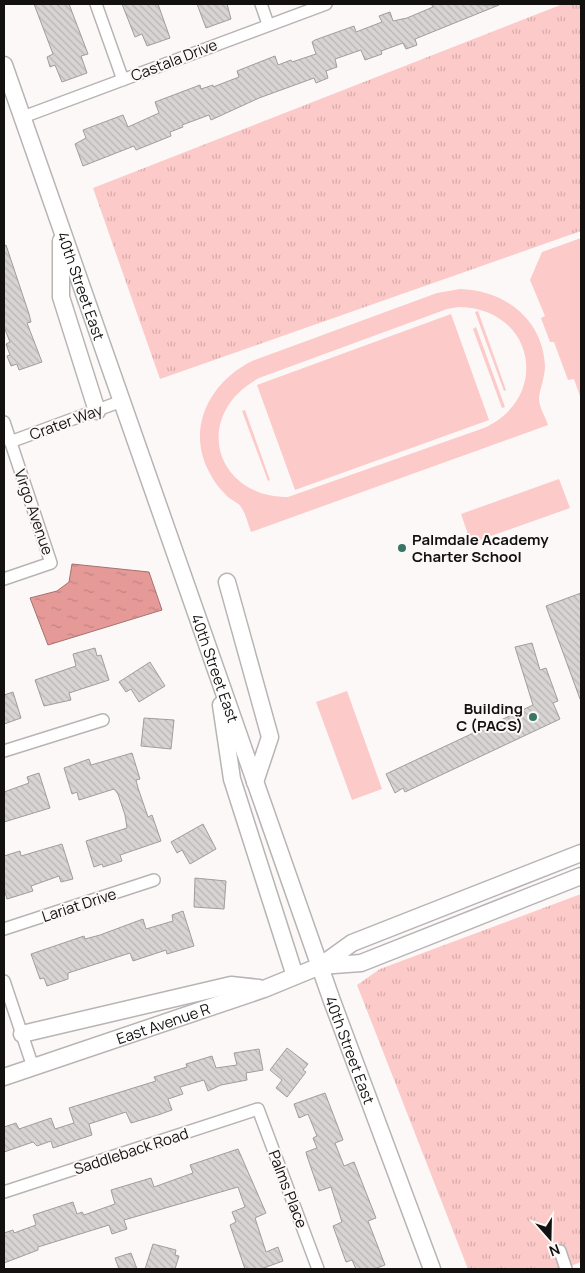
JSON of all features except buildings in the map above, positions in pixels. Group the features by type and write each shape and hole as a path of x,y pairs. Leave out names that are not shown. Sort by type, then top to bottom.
{"main road":[{"name":"40th Street East","path":"4,65 320,966 432,1269"},
{"path":"62,229 61,297 97,411"},
{"path":"227,582 270,737 255,782"},
{"path":"215,666 232,779 294,976"},
{"name":"East Avenue R","path":"4,1077 264,988 320,966 352,942 581,853"},
{"name":"East Avenue R","path":"320,966 362,963 581,876"},
{"path":"22,1034 230,984 264,988"}],"street":[{"path":"96,4 123,80"},
{"path":"261,4 268,24"},
{"name":"Castala Drive","path":"23,117 268,24 326,4"},
{"name":"Crater Way","path":"10,442 122,401"},
{"path":"4,422 10,442"},
{"name":"Virgo Avenue","path":"4,579 51,563 10,442"},
{"path":"4,751 103,720"},
{"name":"Lariat Drive","path":"4,929 154,880"},
{"path":"4,981 34,1067"},
{"name":"Saddleback Road","path":"4,1192 258,1109"},
{"name":"Palms Place","path":"258,1109 318,1269"},
{"path":"560,1251 566,1269"}],"green space":[{"path":"563,4 581,4 581,231 160,379 93,188"},
{"path":"581,238 581,399 574,379 568,380 554,342 550,342 541,318 545,316 530,280 542,252"},
{"path":"460,289 492,295 506,301 529,321 543,349 545,371 539,399 548,425 251,532 241,507 229,498 212,477 204,460 200,443 201,426 205,410 223,382 236,370 252,361 437,293","holes":["459,307 484,311 504,322 518,338 525,356 526,376 519,396 506,414 484,428 288,497 262,493 242,483 228,469 220,451 219,431 225,412 238,393 259,378 447,309"]},
{"path":"478,311 506,390 504,391 475,312"},
{"path":"451,314 489,420 295,490 257,385"},
{"path":"476,327 505,407 502,408 473,329"},
{"path":"245,410 270,480 268,481 242,411"},
{"path":"559,479 570,508 471,543 461,514"},
{"path":"347,691 382,789 352,800 316,702"},
{"path":"581,894 581,1262 563,1269 468,1269 357,985 380,969"}],"water":[{"path":"72,564 149,572 162,610 48,645 30,598 57,591 69,582"}],"place":[{"name":"Palmdale Academy Charter School","path":"402,548"},
{"name":"Building C (PACS)","path":"533,717"}]}
